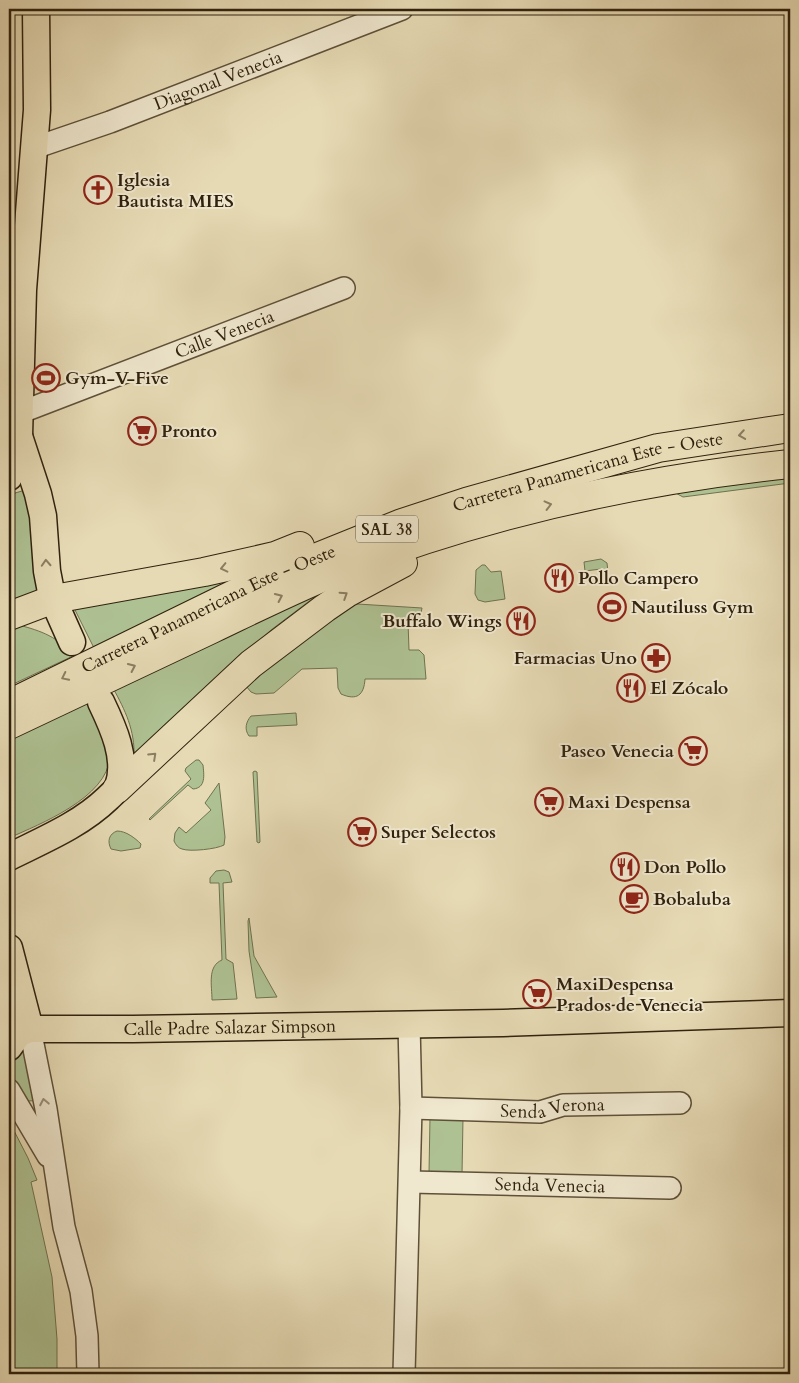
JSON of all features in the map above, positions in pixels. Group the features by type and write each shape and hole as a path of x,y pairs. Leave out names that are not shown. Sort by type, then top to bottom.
{"highway":[{"name":"Carretera Panamericana Este - Oeste","path":"9,704 273,575 402,523 466,502 658,448 790,428"},
{"path":"9,617 53,600 204,572 275,556 350,526 495,481 606,453 658,448"},
{"name":"Carretera Panamericana Este - Oeste","path":"9,725 310,583 391,552 456,530 582,496 735,470 790,464"},
{"path":"117,789 251,664 325,608 374,578 410,559 460,535 517,513"}],"main road":[{"path":"9,617 18,616 37,620 58,630 75,648 53,600 47,571 43,516 19,424 15,344 23,290 37,110 36,9"},
{"path":"9,477 19,424"},
{"path":"9,857 82,819 99,807 117,789 120,771 117,738 101,702"},
{"path":"9,948 19,1023 19,1033 9,1047"},
{"path":"503,1023 528,1015 579,1014 585,1012 588,1006"},
{"name":"Calle Padre Salazar Simpson","path":"419,1024 453,1011 588,1006 647,1018"},
{"name":"Calle Padre Salazar Simpson","path":"19,1023 133,1029 503,1023 790,1013"}],"street":[{"name":"Diagonal Venecia","path":"34,148 110,122 402,9"},
{"name":"Calle Venecia","path":"19,424 344,288"},
{"path":"19,1023 46,1109 64,1227 81,1291 87,1336 88,1374"},
{"path":"404,1374 410,1182 419,1108 419,1024"},
{"path":"9,1090 55,1167"},
{"name":"Senda Verona","path":"419,1108 540,1112 563,1105 680,1103"},
{"name":"Senda Venecia","path":"410,1182 670,1188"}],"green space":[{"path":"790,472 790,483 683,497 672,491"},
{"path":"22,491 29,494 39,592 9,600 9,540 13,521 13,498 15,493"},
{"path":"304,553 94,648 71,602"},
{"path":"601,559 607,563 608,572 602,573 601,569 585,571 584,562"},
{"path":"485,565 491,572 501,571 505,599 485,602 478,600 475,594 476,570"},
{"path":"345,574 271,630 134,757 131,729 113,688"},
{"path":"341,603 422,608 420,619 408,622 409,650 419,650 424,655 426,679 365,679 361,693 351,697 341,694 338,688 337,668 302,669 274,693 256,694 251,692 246,686"},
{"path":"19,625 56,639 73,656 9,686 9,626"},
{"path":"92,699 110,753 106,772 85,797 70,808 9,838 9,739"},
{"path":"296,713 297,725 257,727 257,736 249,736 246,731 246,726 251,716"},
{"path":"786,745 790,745 790,1003 787,1003"},
{"path":"196,760 199,760 203,765 202,784 193,789 188,785 150,820 191,779 185,771"},
{"path":"253,772 257,772 259,843 257,842"},
{"path":"219,783 225,837 224,845 197,850 179,848 174,841 175,833 179,827 186,833 211,810 205,803"},
{"path":"117,831 124,832 133,837 141,844 140,848 121,851 111,849 110,838"},
{"path":"224,870 229,872 232,882 223,883 226,959 233,963 237,999 212,1000 212,972 217,963 222,960 219,883 210,883 210,878 216,871"},
{"path":"249,918 254,956 277,997 256,998 249,951"},
{"path":"21,1039 36,1100 24,1099 19,1094 10,1073 9,1060"},
{"path":"430,1117 463,1118 462,1174 429,1173"},
{"path":"9,1121 37,1180 31,1182 52,1277 57,1339 57,1374 9,1374"}],"place":[{"name":"Iglesia Bautista MIES","path":"98,190"},
{"name":"Gym-V-Five","path":"46,378"},
{"name":"Pronto","path":"142,431"},
{"name":"Pollo Campero","path":"559,578"},
{"name":"Nautiluss Gym","path":"612,607"},
{"name":"Buffalo Wings","path":"521,621"},
{"name":"Farmacias Uno","path":"656,658"},
{"name":"El Zócalo","path":"631,688"},
{"name":"Paseo Venecia","path":"693,751"},
{"name":"Maxi Despensa","path":"549,802"},
{"name":"Super Selectos","path":"362,832"},
{"name":"Don Pollo","path":"625,867"},
{"name":"Bobaluba","path":"634,899"},
{"name":"MaxiDespensa Prados de Venecia","path":"537,994"}]}
